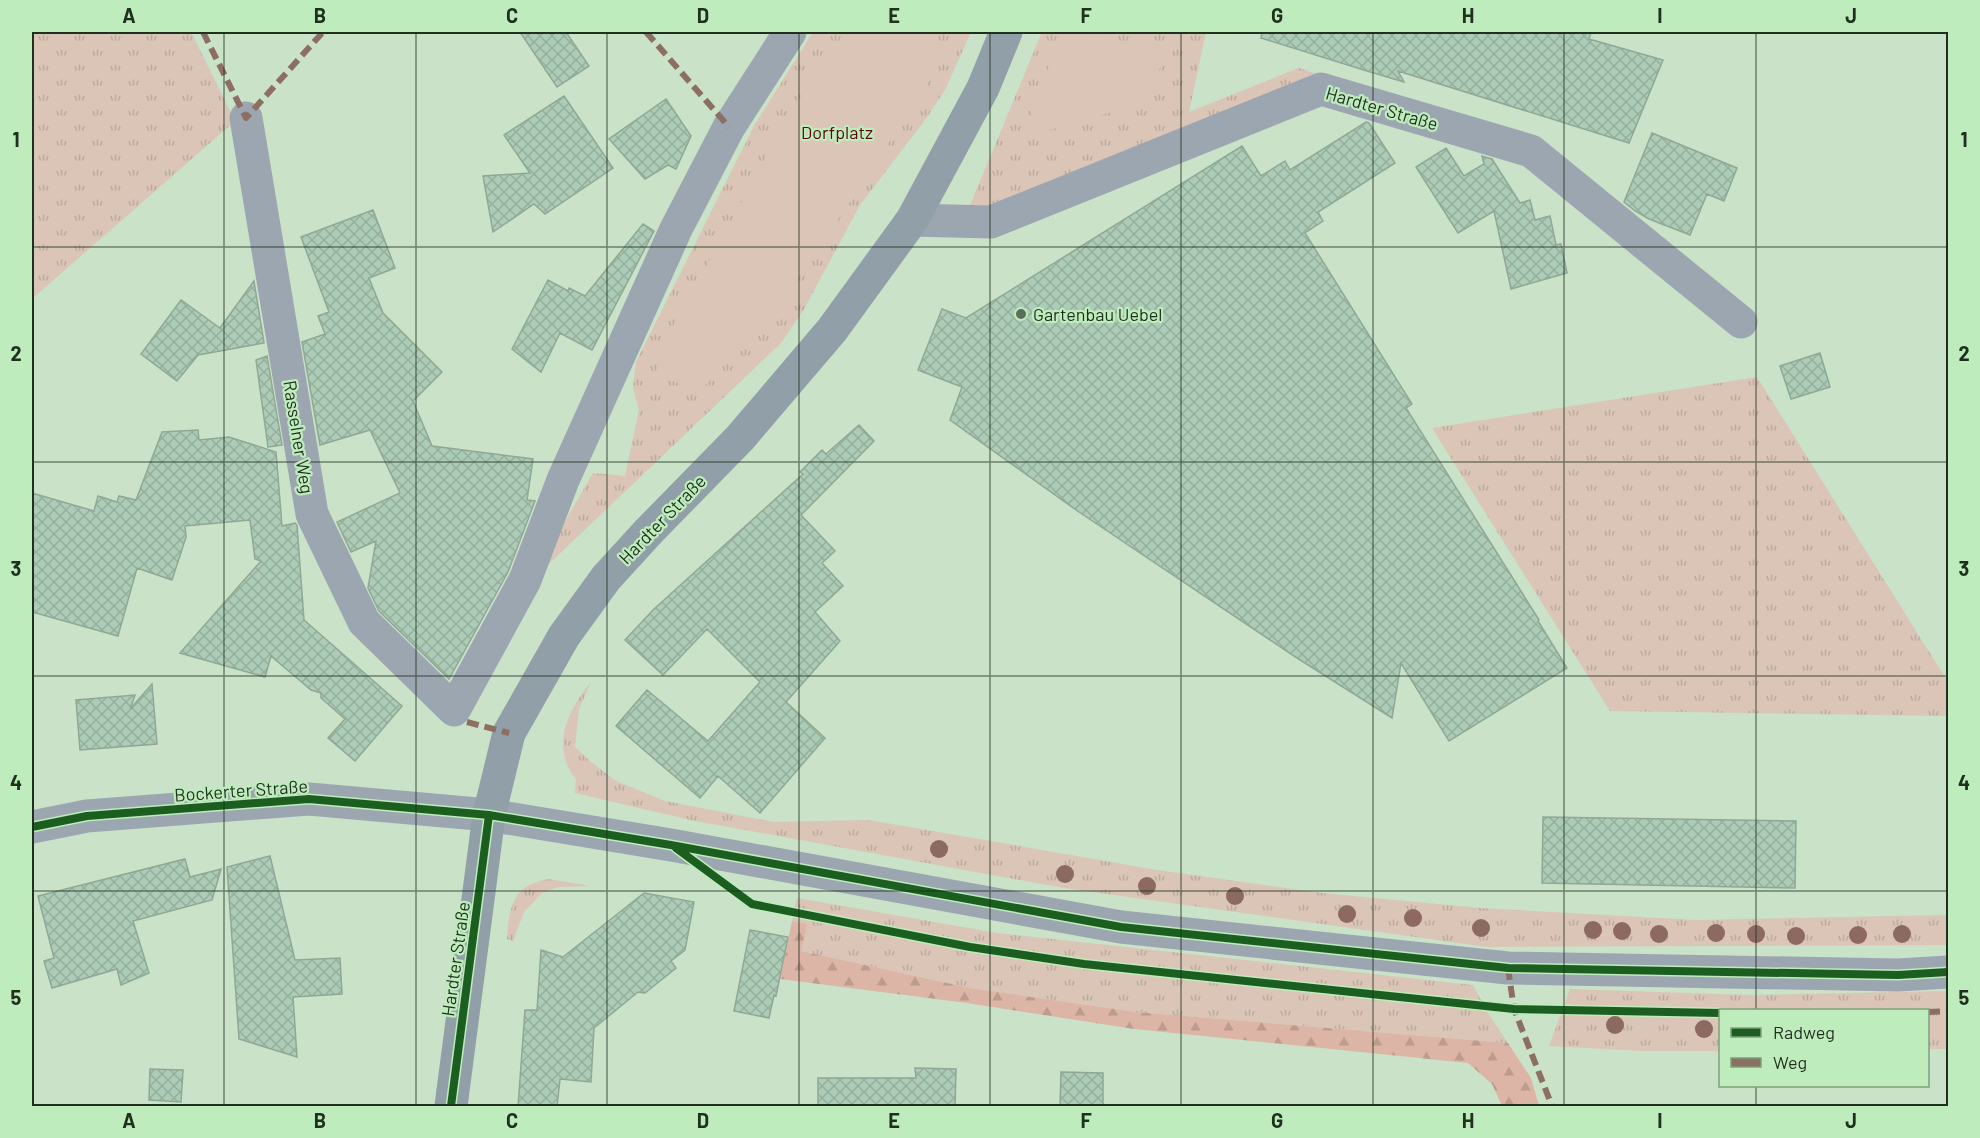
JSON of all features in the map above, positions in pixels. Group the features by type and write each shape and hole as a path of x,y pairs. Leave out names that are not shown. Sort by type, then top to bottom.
{"main road":[{"name":"Hardter Straße","path":"451,1107 489,815 509,733 564,636 606,578 740,438 832,330 912,220 983,88 1006,32"}],"street":[{"name":"Rasselner Weg","path":"246,118 312,514 364,622 454,710 525,580 563,480 676,229 729,127 790,32"},
{"name":"Hardter Straße","path":"912,220 991,222 1321,89 1531,151 1741,322"},
{"name":"Bockerter Straße","path":"32,827 87,816 309,799 489,815 672,845 1121,927 1508,968 1898,975 1948,972"}],"green space":[{"path":"32,32 191,32 235,121 32,299"},
{"path":"813,32 971,32 945,90 860,205 803,311 781,343 531,581 593,473 625,476 639,410 633,387 636,362 754,126"},
{"name":"Dorfplatz","path":"849,32 938,32 929,81 782,302 701,390 656,376 668,335 795,105"},
{"path":"1042,32 1206,32 1189,112 1299,68 1323,76 996,209 968,210"},
{"path":"1062,32 1086,32 1167,56 1140,104 1022,138"},
{"path":"1757,377 1948,682 1948,716 1610,711 1432,428"},
{"path":"591,682 579,709 575,747 591,762 616,781 665,801 773,822 869,820 1157,870 1322,893 1480,908 1696,920 1948,915 1948,945 1487,947 1064,888 690,820 575,793 576,779 568,767 563,742 565,729 575,704"},
{"path":"548,879 591,886 558,887 542,893 524,912 513,941 507,939 509,917 516,897 528,886"},
{"path":"797,898 997,933 1473,985 1508,1043 1136,1012 970,988 801,951 806,924 792,921"},
{"path":"792,921 807,924 801,951 970,988 1136,1012 1508,1043 1531,1078 1539,1106 1502,1106 1492,1084 1468,1063 1134,1029 967,1003 780,979"},
{"path":"1570,989 1749,995 1948,991 1948,1049 1929,1049 1929,1009 1719,1009 1719,1051 1642,1051 1549,1046"}],"building":[{"path":"520,32 566,32 589,66 557,87"},
{"path":"1262,32 1591,32 1589,39 1663,60 1629,143 1398,71 1404,82 1367,71 1261,38"},
{"path":"564,96 613,168 545,214 534,204 493,232 483,176 530,173 504,135"},
{"path":"666,99 691,136 676,169 668,165 645,179 609,139"},
{"path":"1366,122 1369,123 1395,163 1318,212 1323,221 1305,233 1412,404 1406,408 1567,668 1449,741 1401,663 1392,718 1297,658 1079,512 950,420 962,387 918,370 942,309 966,318 1242,146 1261,176 1285,161 1290,170"},
{"path":"1652,133 1737,168 1724,201 1707,194 1690,235 1649,219 1624,202"},
{"path":"1446,148 1464,176 1484,164 1482,156 1492,159 1520,203 1530,200 1535,220 1550,216 1556,245 1561,244 1567,273 1511,289 1494,211 1458,233 1416,167"},
{"path":"373,210 395,268 369,278 383,313 442,372 413,401 432,446 533,459 527,500 535,501 508,572 449,679 379,611 368,588 376,541 351,552 337,522 400,493 370,430 320,445 302,342 325,334 318,316 329,312 301,237"},
{"path":"643,224 654,231 592,350 560,333 541,372 512,349 548,280 568,291 569,288 585,296"},
{"path":"254,281 264,343 198,355 177,381 141,354 181,300 220,328"},
{"path":"1820,353 1830,387 1791,399 1780,366"},
{"path":"267,356 282,445 268,447 256,360"},
{"path":"859,425 874,441 801,515 835,551 822,563 843,586 815,612 840,641 786,702 825,738 760,813 718,776 700,798 616,726 647,690 708,741 760,682 707,629 663,675 625,640 653,610 803,474 800,472 822,450 826,454"},
{"path":"198,430 199,440 229,437 276,452 282,526 295,523 297,525 304,620 402,706 355,761 328,738 345,719 321,698 321,693 311,690 271,656 265,677 180,653 261,561 255,559 250,520 185,526 186,537 172,580 137,568 118,636 32,612 32,493 94,511 98,496 117,502 119,496 136,500 162,432"},
{"path":"152,684 157,744 80,750 76,700 135,695 130,709"},
{"path":"1543,817 1796,821 1795,888 1542,883"},
{"path":"270,856 295,960 340,958 342,994 293,997 297,1057 239,1039 227,867"},
{"path":"185,859 190,877 221,869 212,900 133,921 149,973 121,985 117,969 52,988 44,961 54,958 38,896"},
{"path":"644,893 694,902 685,950 671,961 676,968 645,993 638,992 594,1028 591,1082 560,1079 557,1107 518,1107 525,1010 537,1010 541,950 563,957"},
{"path":"750,930 788,937 769,1018 734,1011"},
{"path":"915,1068 956,1069 955,1107 818,1107 818,1078 916,1078"},
{"path":"150,1069 183,1070 181,1102 149,1100"},
{"path":"1061,1072 1103,1073 1103,1107 1060,1107"}],"marked path":[{"path":"203,32 246,118 323,32"},
{"path":"646,32 729,127"},
{"path":"467,722 509,733"},
{"path":"1508,968 1514,1009 1552,1106"},
{"path":"1929,1012 1948,1011"}],"cycle path":[{"path":"32,827 87,816 309,799 489,815 671,845 1121,927 1508,968 1898,975 1948,972"},
{"path":"451,1106 489,815"},
{"path":"676,848 752,904 970,947 1084,964 1514,1009 1719,1013"}],"place":[{"name":"Gartenbau Uebel","path":"1021,314"}]}
